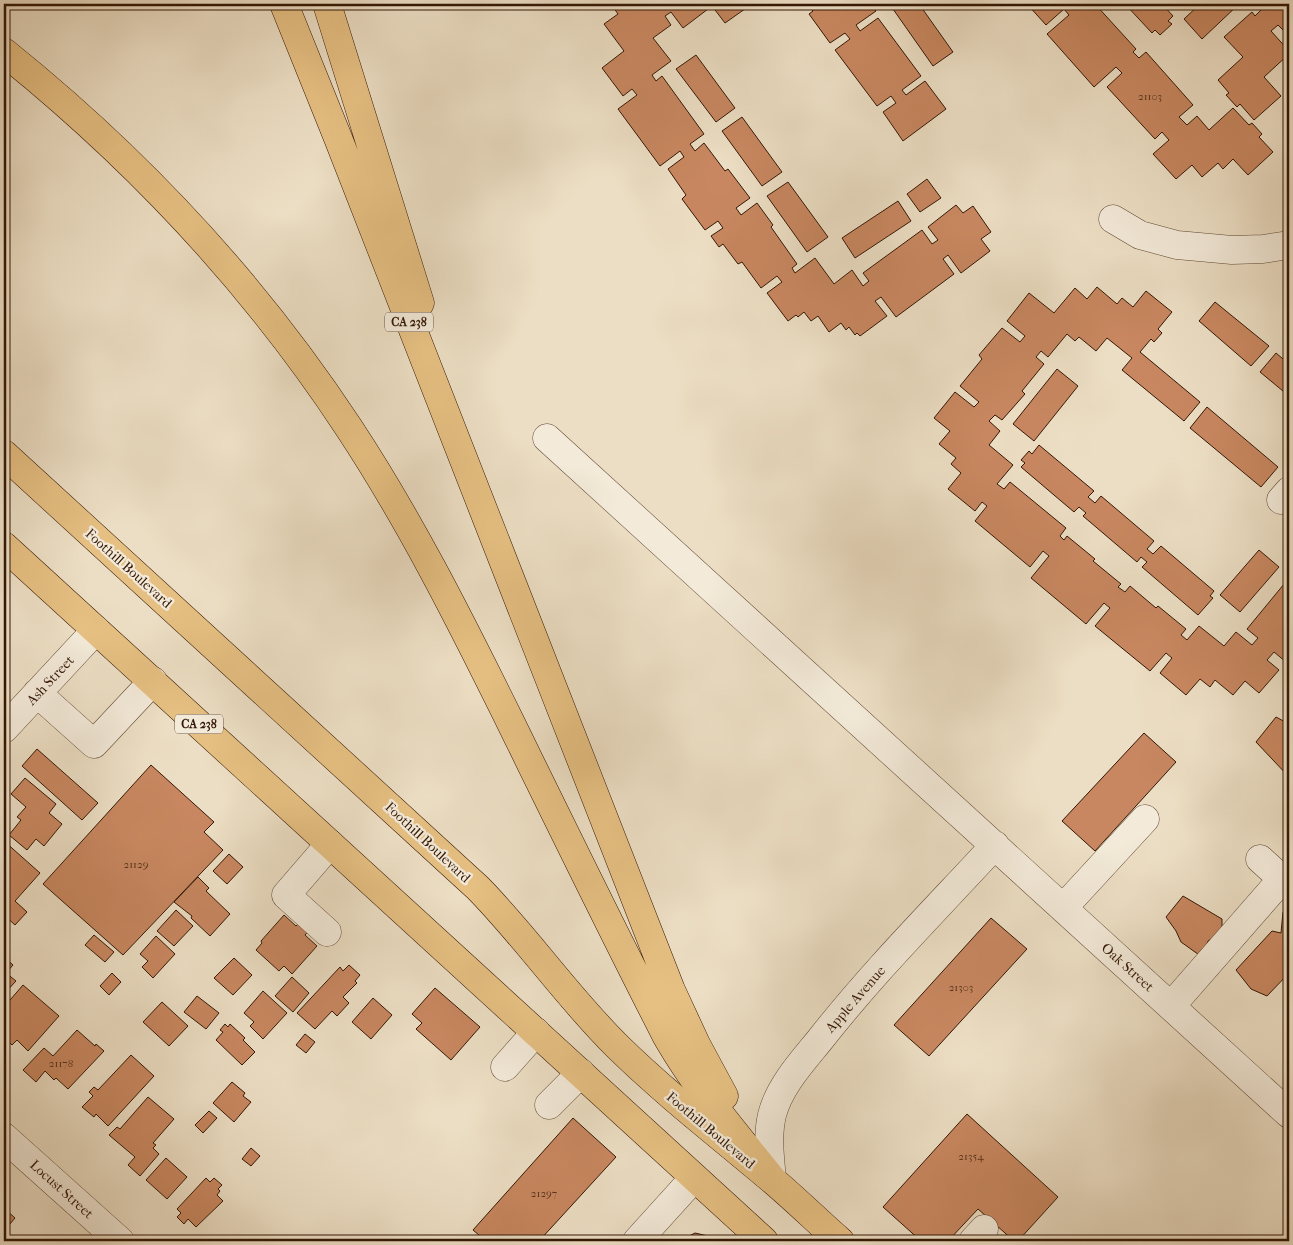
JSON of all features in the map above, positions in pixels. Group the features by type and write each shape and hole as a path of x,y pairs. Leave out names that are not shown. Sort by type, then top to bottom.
{"main road":[{"name":"CA 238","path":"284,4 682,1016 709,1070 772,1179"},
{"path":"327,4 458,421 534,640"},
{"path":"4,52 86,121 196,231 275,325 345,421 399,508 443,588 671,1044 711,1104 772,1179"},
{"name":"Foothill Boulevard","path":"4,454 478,888 505,916 584,1013 674,1100 772,1179 840,1241"},
{"name":"CA 238","path":"4,546 536,1032"},
{"path":"536,1032 764,1241"}],"street":[{"path":"1112,219 1140,235 1177,245 1232,250 1263,249 1289,245"},
{"name":"Oak Street","path":"547,438 1289,1114"},
{"name":"Ash Street","path":"4,729 96,630"},
{"path":"37,694 94,744 153,681"},
{"path":"1063,908 1145,818"},
{"path":"327,932 286,895 330,844"},
{"name":"Apple Avenue","path":"772,1179 770,1130 772,1114 786,1085 862,988 995,845"},
{"path":"1171,1006 1282,879 1260,859"},
{"path":"505,1067 536,1032"},
{"path":"548,1106 581,1073"},
{"name":"Locust Street","path":"4,1136 120,1241"},
{"path":"637,1241 694,1178"}],"building":[{"path":"611,4 752,4 725,23 712,6 683,28 671,12 665,16 671,25 653,38 671,61 652,75 656,81 662,76 704,134 690,144 695,151 704,143 725,171 728,169 750,198 736,208 741,215 757,203 773,225 771,227 797,264 792,268 795,273 815,258 834,284 852,270 863,286 869,281 863,273 922,230 932,244 938,240 928,227 956,205 963,213 973,206 991,232 981,239 990,251 961,273 948,255 943,259 954,274 896,317 881,297 875,301 887,316 860,336 857,333 855,335 849,327 846,330 841,323 829,332 818,316 811,321 804,312 788,321 767,293 782,282 777,276 761,288 742,262 738,264 723,244 719,247 711,236 723,228 718,221 705,230 682,199 686,195 668,169 684,157 680,151 660,166 618,109 637,95 632,89 623,96 602,68 624,51 604,24 618,14"},
{"path":"808,4 871,4 876,11 856,25 860,31 878,18 921,76 902,90 906,95 925,81 946,109 903,141 883,112 896,103 891,96 877,106 835,50 850,39 845,33 830,43 809,14 813,11"},
{"path":"901,4 919,4 953,52 933,66 893,9"},
{"path":"1027,4 1095,4 1136,49 1133,52 1139,58 1146,52 1193,105 1179,117 1187,125 1197,116 1209,130 1233,108 1249,125 1252,123 1262,134 1259,137 1273,152 1248,175 1233,159 1223,169 1218,163 1202,177 1192,165 1176,179 1153,154 1169,140 1162,132 1155,139 1107,87 1122,73 1116,67 1094,87 1047,34 1069,15 1064,9 1046,25"},
{"path":"1125,4 1162,4 1173,16 1168,21 1172,24 1160,35 1155,30 1152,33"},
{"path":"1200,4 1239,4 1202,39 1184,19"},
{"path":"1257,4 1289,4 1289,36 1278,25 1271,31 1289,51 1289,54 1264,77 1281,96 1254,120 1240,104 1237,107 1226,95 1229,93 1218,80 1243,57 1224,37 1252,12 1255,16 1262,9"},
{"path":"696,55 735,108 716,122 676,69"},
{"path":"742,117 782,172 762,186 722,131"},
{"path":"927,179 941,198 920,212 907,194"},
{"path":"788,182 828,237 807,252 767,196"},
{"path":"898,201 911,221 855,258 842,238"},
{"path":"1097,287 1117,304 1122,298 1133,307 1146,291 1172,312 1158,329 1162,333 1154,342 1151,339 1140,352 1200,402 1184,421 1122,370 1132,358 1107,338 1096,351 1079,337 1075,341 1067,334 1048,357 1041,351 1036,357 1044,364 1022,391 1025,394 1002,420 995,415 989,421 1000,431 989,445 1013,465 997,484 1004,489 1010,482 1066,528 1060,536 1064,540 1067,536 1095,559 1093,561 1121,584 1118,587 1125,592 1130,586 1156,608 1158,606 1186,629 1181,635 1187,640 1199,626 1224,646 1236,632 1252,645 1258,638 1247,629 1289,578 1289,658 1286,662 1274,652 1267,660 1279,670 1259,693 1245,681 1233,695 1215,680 1210,687 1200,679 1186,695 1160,673 1172,658 1166,653 1150,671 1095,626 1110,608 1104,603 1086,624 1031,578 1049,556 1043,551 1030,567 975,521 987,506 982,502 975,511 948,489 961,473 951,464 956,458 939,444 950,431 934,418 955,392 974,407 979,402 960,386 982,359 979,355 1002,328 1020,342 1025,336 1007,321 1029,293 1054,313 1075,288 1087,299"},
{"path":"1215,302 1269,346 1251,366 1199,321"},
{"path":"1276,353 1289,364 1289,396 1260,372"},
{"path":"1057,369 1078,386 1034,441 1013,424"},
{"path":"1207,407 1278,467 1261,487 1190,428"},
{"path":"1039,445 1094,491 1088,497 1095,503 1101,496 1154,541 1147,549 1153,554 1161,546 1214,591 1210,596 1213,598 1198,615 1142,567 1147,562 1141,557 1137,562 1083,516 1086,513 1079,507 1074,512 1021,467 1025,463 1021,460 1029,451 1032,454"},
{"path":"1259,550 1279,567 1240,612 1220,595"},
{"path":"1276,717 1289,724 1289,777 1256,742"},
{"path":"1144,733 1176,762 1095,851 1062,821"},
{"path":"37,749 98,803 82,820 22,766"},
{"path":"151,765 214,822 204,832 223,850 123,955 43,884"},
{"path":"25,778 56,804 49,813 62,824 44,846 36,839 27,850 9,835 21,820 17,817 26,807 11,794"},
{"path":"4,841 40,873 15,901 27,912 15,925 4,915"},
{"path":"229,854 243,867 227,884 213,871"},
{"path":"198,877 209,888 206,891 230,914 210,936 191,918 192,916 174,902"},
{"path":"1183,896 1222,919 1222,932 1208,941 1202,957 1181,942 1166,917"},
{"path":"1289,907 1289,973 1267,996 1251,989 1236,970 1272,931 1281,933 1283,912"},
{"path":"176,910 193,926 174,946 157,931"},
{"path":"284,915 296,926 301,921 310,929 305,935 317,946 292,974 284,966 279,971 256,950 262,943 261,941"},
{"path":"991,918 1027,949 929,1056 894,1025"},
{"path":"94,935 114,952 105,962 85,945"},
{"path":"156,936 175,954 153,978 142,967 148,961 140,954"},
{"path":"4,957 13,965 6,973 16,981 4,994"},
{"path":"234,958 252,975 233,995 214,978"},
{"path":"349,965 360,975 355,981 357,983 343,997 349,1003 337,1016 332,1011 315,1029 297,1013 340,967 343,971"},
{"path":"112,973 121,982 109,995 100,986"},
{"path":"292,977 309,993 293,1012 275,996"},
{"path":"23,985 59,1016 28,1051 17,1040 12,1045 4,1037 4,1007"},
{"path":"435,988 480,1027 451,1060 416,1029 422,1023 412,1014"},
{"path":"263,991 287,1013 263,1039 250,1026 254,1022 244,1013"},
{"path":"197,996 219,1013 206,1029 184,1012"},
{"path":"373,998 392,1015 371,1039 352,1022"},
{"path":"162,1002 188,1026 169,1046 143,1022"},
{"path":"225,1024 228,1027 230,1024 245,1038 243,1040 255,1052 242,1065 216,1040 223,1032 220,1030"},
{"path":"77,1030 95,1046 96,1044 104,1051 68,1089 56,1078 54,1080 45,1071 36,1082 23,1070 44,1048 53,1056"},
{"path":"305,1034 315,1042 306,1053 296,1045"},
{"path":"131,1055 154,1076 108,1126 96,1114 94,1117 82,1107 93,1096 89,1092 94,1087 98,1090"},
{"path":"232,1082 245,1093 243,1096 251,1102 234,1122 213,1103"},
{"path":"148,1097 174,1119 153,1143 156,1145 153,1148 159,1154 140,1176 128,1165 135,1157 109,1135 117,1127 120,1129"},
{"path":"209,1111 217,1118 203,1133 195,1125"},
{"path":"967,1114 1058,1197 1018,1241 1014,1241 978,1209 948,1241 921,1241 883,1207"},
{"path":"573,1118 616,1157 539,1241 486,1241 473,1230"},
{"path":"251,1148 260,1156 251,1166 242,1159"},
{"path":"166,1158 187,1177 167,1199 146,1180"},
{"path":"206,1178 210,1182 214,1178 222,1185 218,1189 220,1191 217,1195 223,1201 196,1227 188,1219 184,1224 177,1217 181,1213 177,1209"},
{"path":"4,1208 15,1218 4,1231"},
{"path":"695,1233 708,1236 714,1241 683,1241"}]}
